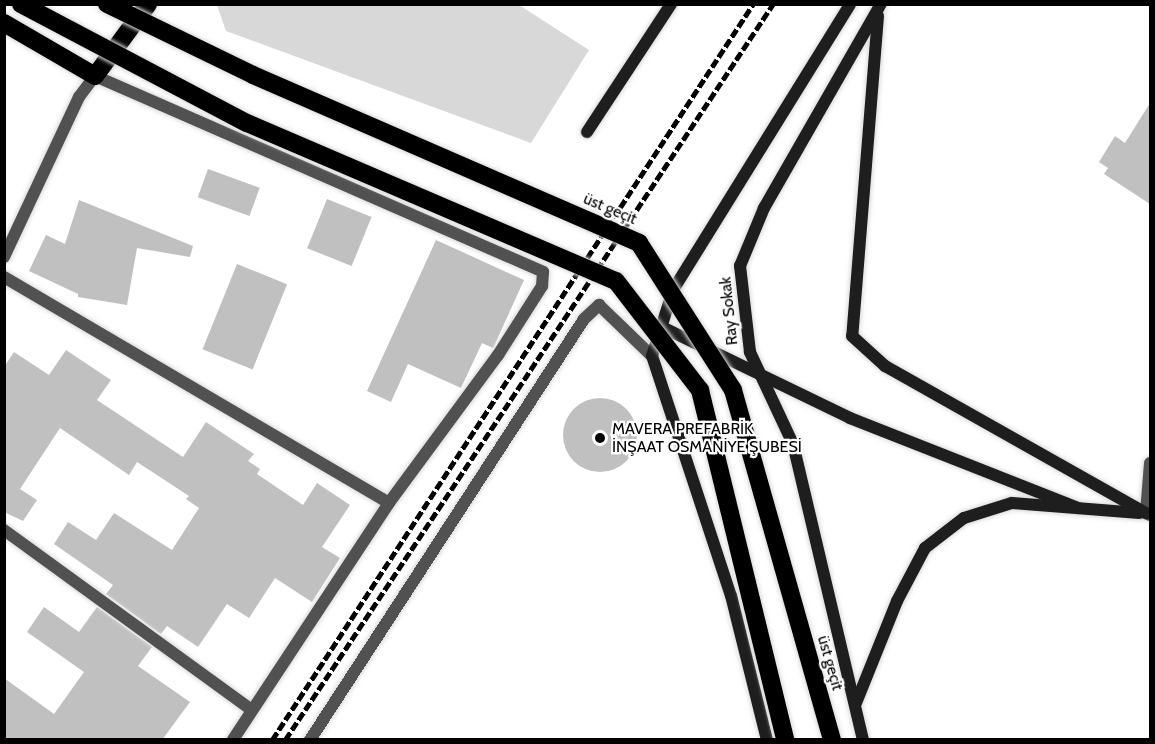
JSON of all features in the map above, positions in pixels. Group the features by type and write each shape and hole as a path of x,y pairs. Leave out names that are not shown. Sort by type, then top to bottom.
{"highway":[{"path":"21,4 247,123 616,281 700,390 785,740"},
{"name":"üst geçit","path":"108,4 253,75 639,243 733,390 832,740"},
{"path":"4,23 95,76 148,4"}],"street":[{"path":"588,132 671,4"},
{"path":"652,356 673,290 850,4"},
{"path":"880,8 852,336 885,366 1148,514"},
{"name":"Ray Sokak","path":"863,740 793,444 750,352 740,266 764,208 880,8"},
{"path":"4,257 79,97 95,76 543,272 542,286 498,356 389,502 232,740"},
{"path":"4,277 389,502"},
{"path":"310,740 584,319 599,305 652,356 731,596 767,740"},
{"path":"662,327 850,418 1078,508"},
{"path":"1148,514 1150,463"},
{"path":"856,703 897,601 925,548 964,518 1012,503 1148,514"},
{"path":"4,530 252,710"}],"shaded area":[{"path":"217,5 519,5 589,50 531,143 226,31"}],"building":[{"path":"1150,103 1150,204 1104,174 1108,168 1099,162 1115,136 1125,143"},
{"path":"208,169 260,188 249,216 198,197"},
{"path":"327,199 372,217 352,266 307,248"},
{"path":"79,200 193,246 190,257 137,248 127,305 78,297 78,294 29,271 46,235 65,244"},
{"path":"436,240 524,280 493,348 482,343 461,388 408,364 391,402 367,391"},
{"path":"237,264 287,284 253,370 203,349"},
{"path":"66,350 111,380 97,400 183,457 206,422 254,454 248,461 260,469 257,474 303,505 317,483 350,505 322,547 340,558 312,602 275,578 249,618 227,604 198,647 167,626 161,634 106,594 113,585 54,544 68,522 96,540 114,513 172,550 199,508 186,499 189,496 137,462 129,475 60,428 20,489 37,500 23,521 4,512 4,367 14,352 49,375"},
{"name":"MAVERA PREFABRİK İNŞAAT OSMANİYE ŞUBESİ","path":"600,398 614,401 626,409 634,421 637,435 634,449 626,461 614,469 600,472 586,469 574,461 566,449 563,435 566,421 574,409 586,401"},
{"path":"44,607 79,632 97,607 152,647 138,666 190,702 162,740 4,740 4,678 54,714 84,672 27,632"}],"railway":[{"path":"272,740 753,4"},
{"path":"285,740 773,4"}],"place":[{"name":"MAVERA PREFABRİK İNŞAAT OSMANİYE ŞUBESİ","path":"600,438"}]}
